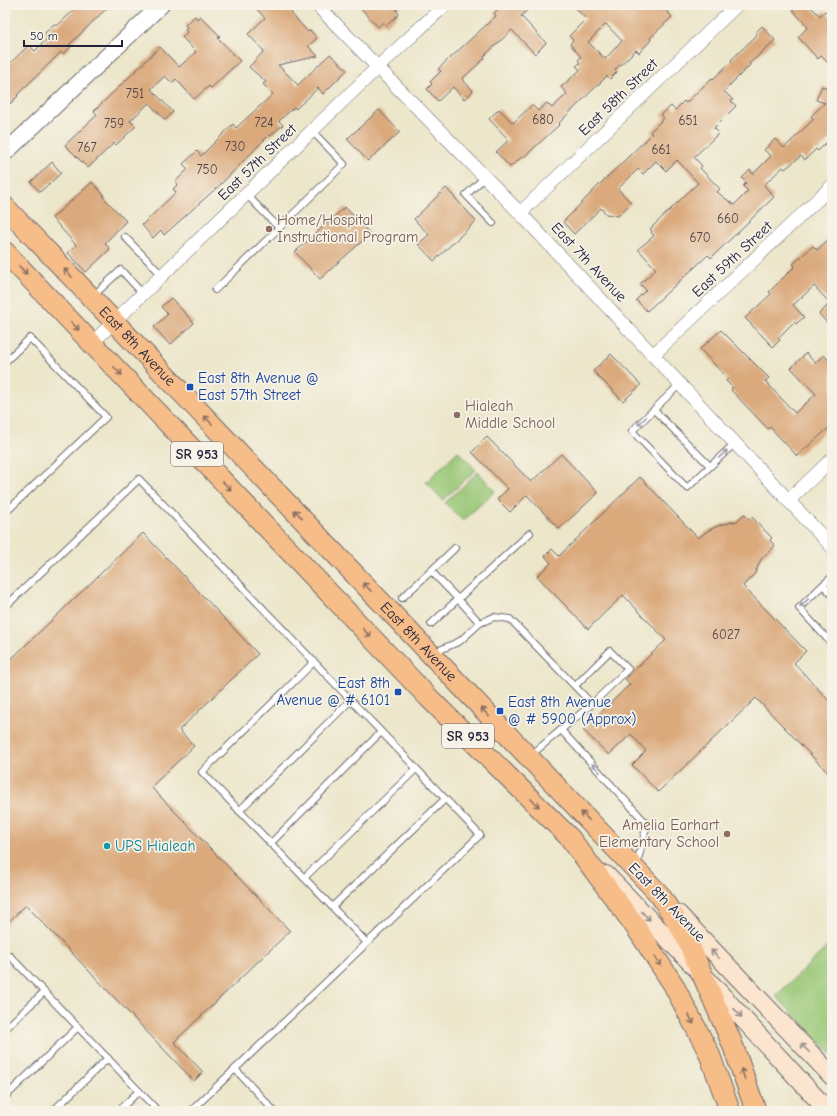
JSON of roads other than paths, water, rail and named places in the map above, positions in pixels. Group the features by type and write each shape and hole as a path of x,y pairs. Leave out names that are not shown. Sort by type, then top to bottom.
{"main road":[{"name":"East 8th Avenue","path":"5,207 832,1076"},
{"name":"East 8th Avenue","path":"5,252 428,697 570,838 702,974 828,1111"},
{"path":"302,564 325,542"},
{"path":"508,776 529,757"},
{"path":"570,838 635,926 673,984 708,1053 730,1111"},
{"path":"660,895 685,935 732,1043 756,1111"}],"street":[{"path":"5,153 161,5"},
{"name":"East 7th Avenue","path":"317,5 520,213 832,547"},
{"name":"East 57th Street","path":"92,343 378,67 445,5"},
{"name":"East 58th Street","path":"520,213 737,5"},
{"name":"East 59th Street","path":"653,355 832,186"},
{"path":"788,501 832,459"}],"lane":[{"path":"215,290 344,164 312,131"},
{"path":"485,177 466,195 493,223"},
{"path":"246,194 279,228"},
{"path":"125,237 162,275"},
{"path":"91,297 121,270 143,294"},
{"path":"5,362 30,338 106,417 5,513"},
{"path":"680,384 632,431 688,488 734,443"},
{"path":"654,410 710,466"},
{"path":"5,607 139,479 480,835 191,1111"},
{"path":"431,624 530,533"},
{"path":"402,598 455,548"},
{"path":"431,571 480,623"},
{"path":"832,577 798,608 832,644"},
{"path":"823,585 832,595"},
{"path":"431,654 460,641 480,623 494,617 510,619 592,704"},
{"path":"529,757 592,704 628,669 610,651 575,686"},
{"path":"314,662 202,772 366,943"},
{"path":"239,811 350,700"},
{"path":"561,730 647,824 636,870"},
{"path":"270,844 381,732"},
{"path":"304,878 416,768"},
{"path":"332,907 445,799"},
{"path":"5,961 10,956 158,1111"},
{"path":"5,1029 44,992"},
{"path":"5,1097 78,1026"},
{"path":"53,1111 108,1058"},
{"path":"235,1069 274,1111"},
{"path":"118,1111 139,1091"}],"place":[{"name":"Home/Hospital Instructional Program","path":"269,229"},
{"name":"East 8th Avenue @ East 57th Street","path":"190,387"},
{"name":"Hialeah Middle School","path":"457,415"},
{"name":"East 8th Avenue @ # 6101","path":"398,692"},
{"name":"East 8th Avenue @ # 5900 (Approx)","path":"500,711"},
{"name":"Amelia Earhart Elementary School","path":"727,834"},
{"name":"UPS Hialeah","path":"107,846"}]}
